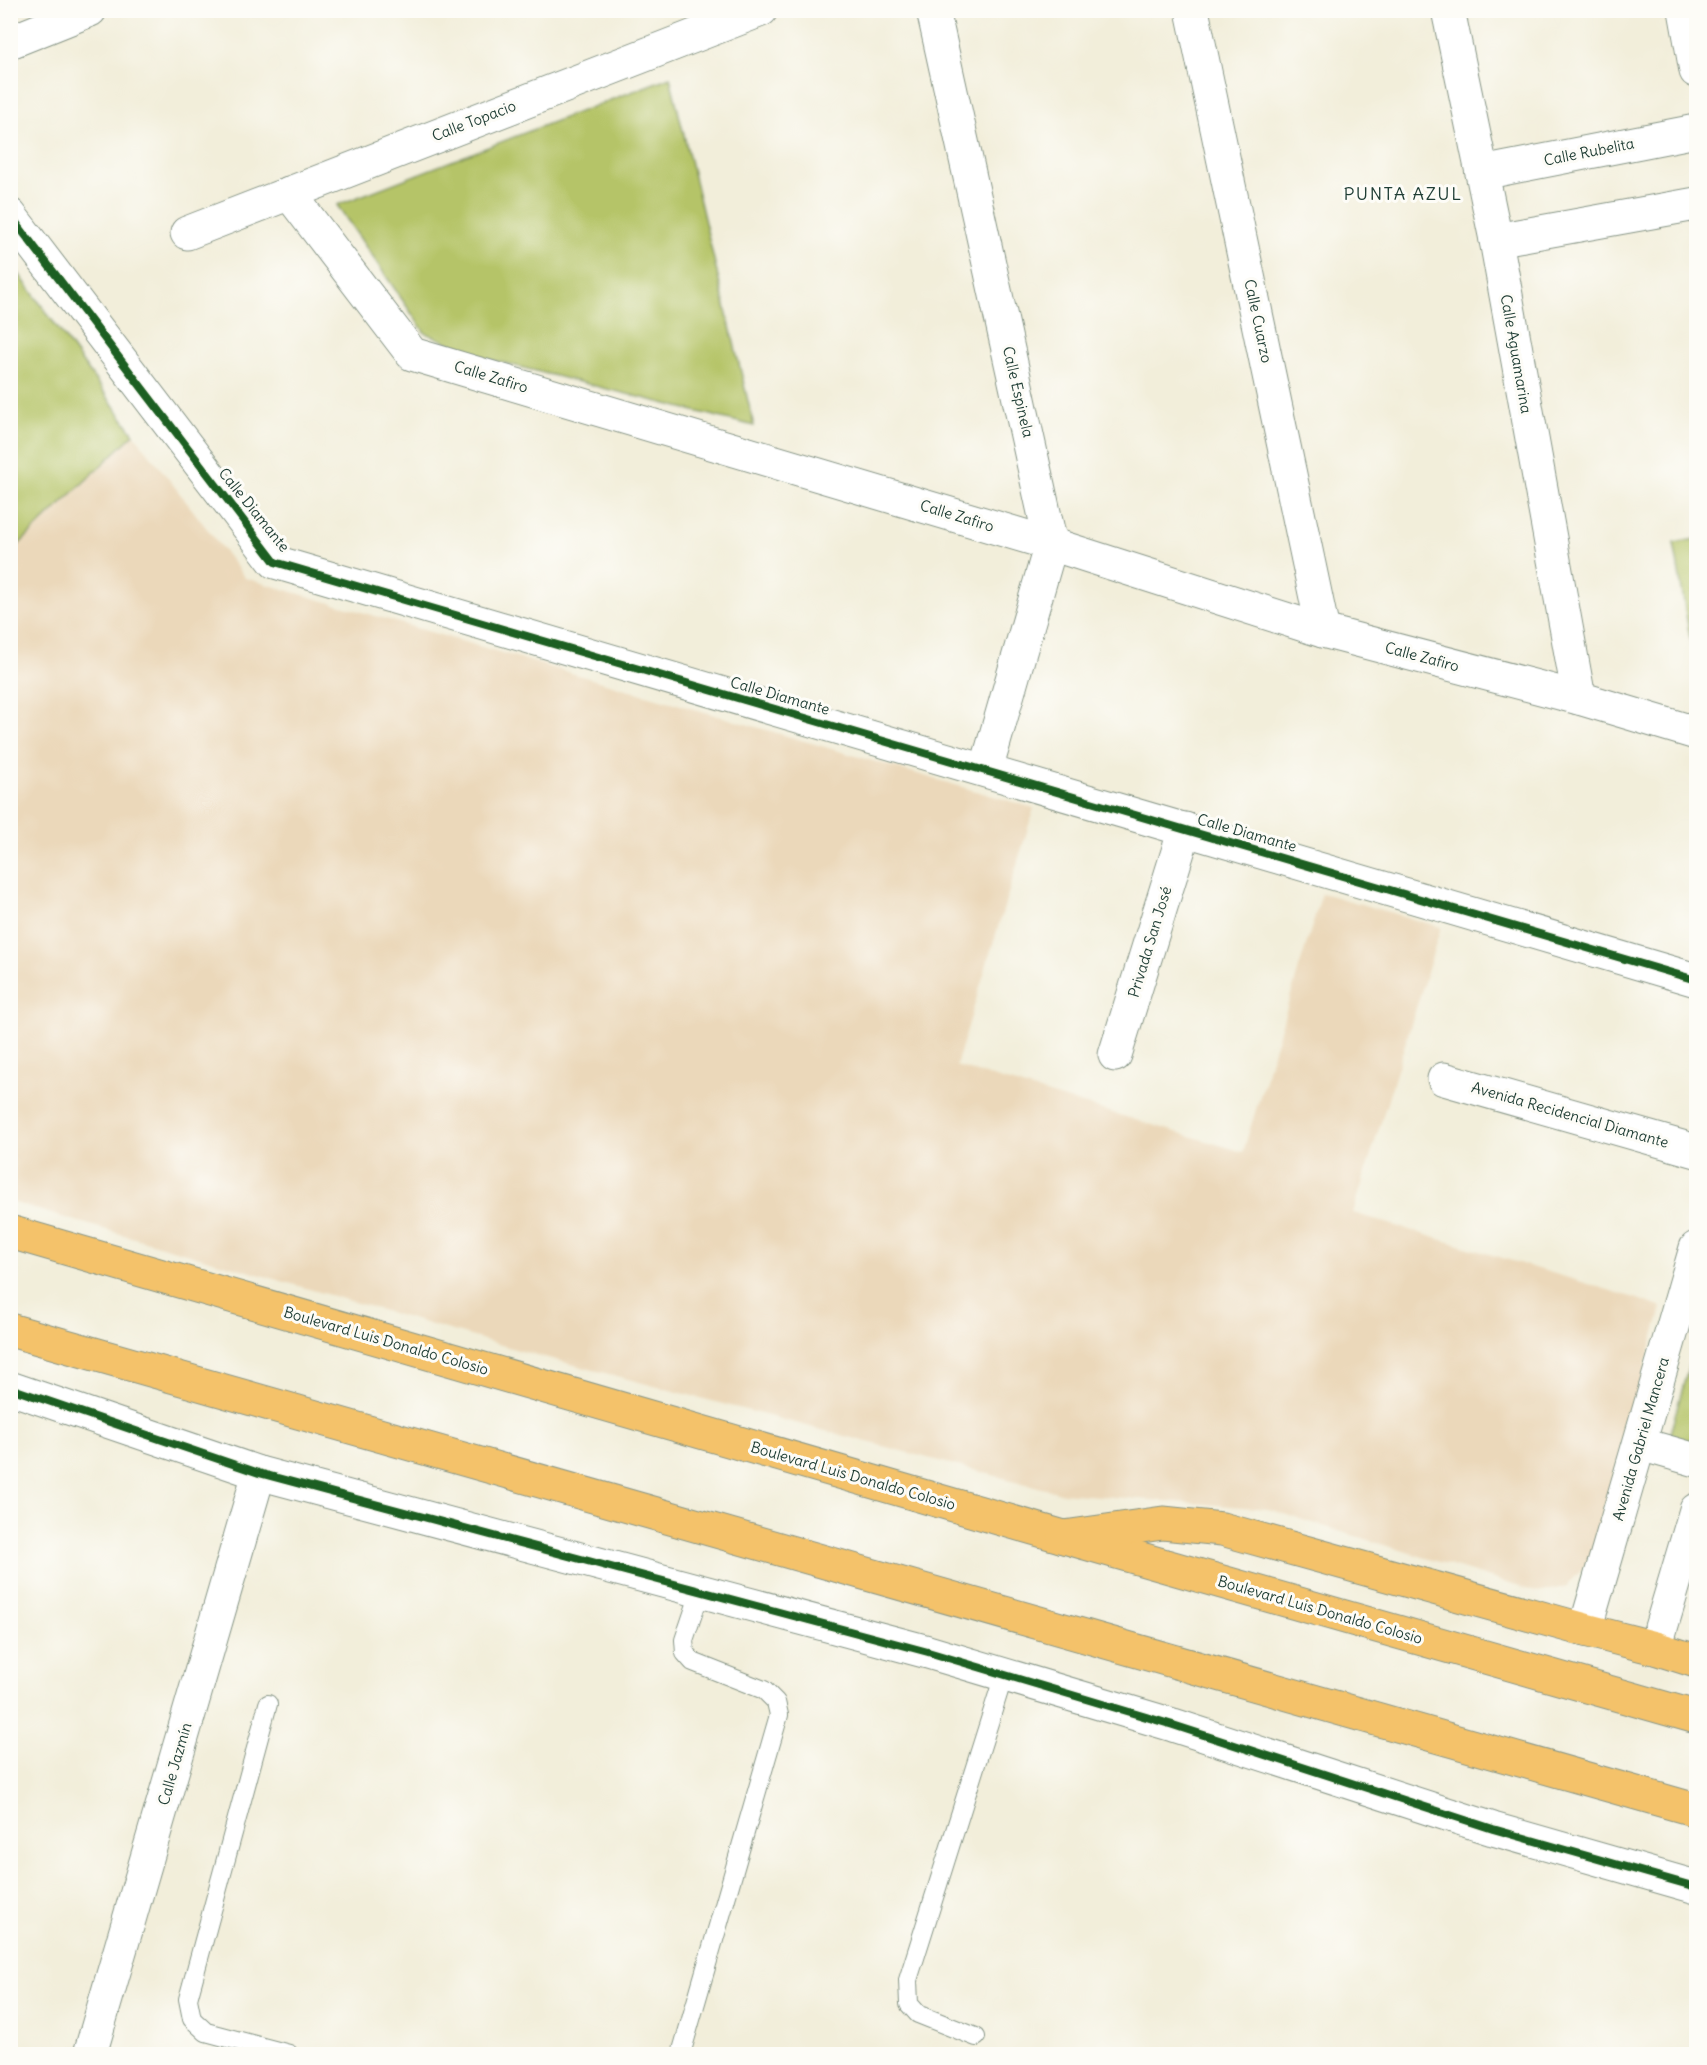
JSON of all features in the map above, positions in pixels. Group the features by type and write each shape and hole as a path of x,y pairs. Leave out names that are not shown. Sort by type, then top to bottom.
{"main road":[{"name":"Boulevard Luis Donaldo Colosio","path":"10,1232 1696,1717"},
{"path":"10,1330 1696,1810"},
{"path":"1064,1537 1163,1523 1222,1529 1696,1661"}],"street":[{"path":"10,42 90,10"},
{"name":"Calle Topacio","path":"187,233 760,10"},
{"name":"Calle Espinela","path":"933,10 1052,544 986,770"},
{"name":"Calle Cuarzo","path":"1192,10 1323,631"},
{"name":"Calle Aguamarina","path":"1448,10 1496,240 1579,698"},
{"path":"1685,10 1696,71"},
{"name":"Calle Rubelita","path":"1482,173 1696,131"},
{"name":"Calle Zafiro","path":"289,192 412,354 1052,544 1323,631 1579,698 1696,733"},
{"path":"1496,240 1696,204"},
{"name":"Calle Diamante","path":"10,215 275,562 1696,980"},
{"name":"Privada San José","path":"1115,1055 1185,829"},
{"name":"Avenida Recidencial Diamante","path":"1444,1079 1696,1151"},
{"name":"Avenida Gabriel Mancera","path":"1585,1630 1696,1248"},
{"path":"10,1388 259,1473 928,1652 1173,1725 1493,1829 1696,1887"},
{"path":"1640,1444 1696,1460"},
{"name":"Calle Jazmín","path":"90,2055 259,1473"},
{"path":"1655,1648 1696,1510"}],"lane":[{"path":"681,2055 779,1715 776,1702 764,1690 693,1662 685,1653 684,1640 701,1590"},
{"path":"976,2037 918,2014 909,2004 908,1980 1004,1675"},
{"path":"268,1704 188,1999 192,2019 206,2032 289,2055"}],"shaded area":[{"path":"134,434 245,578 1034,808 956,1066 1243,1152 1322,893 1441,927 1353,1213 1662,1308 1589,1561 1567,1586 1539,1593 1268,1509 1061,1493 525,1352 11,1202 11,552"}],"green space":[{"path":"670,77 754,426 488,359 425,333 337,205"},
{"path":"11,263 134,434 10,552"},
{"path":"1696,539 1696,674 1674,543"},
{"path":"1696,1340 1696,1420 1688,1450 1667,1444"}],"cycle path":[{"path":"10,215 275,562 1696,980"},
{"path":"10,1388 259,1473 928,1652 1173,1725 1493,1829 1696,1887"}],"district":[{"name":"PUNTA AZUL","path":"1403,194"}]}
